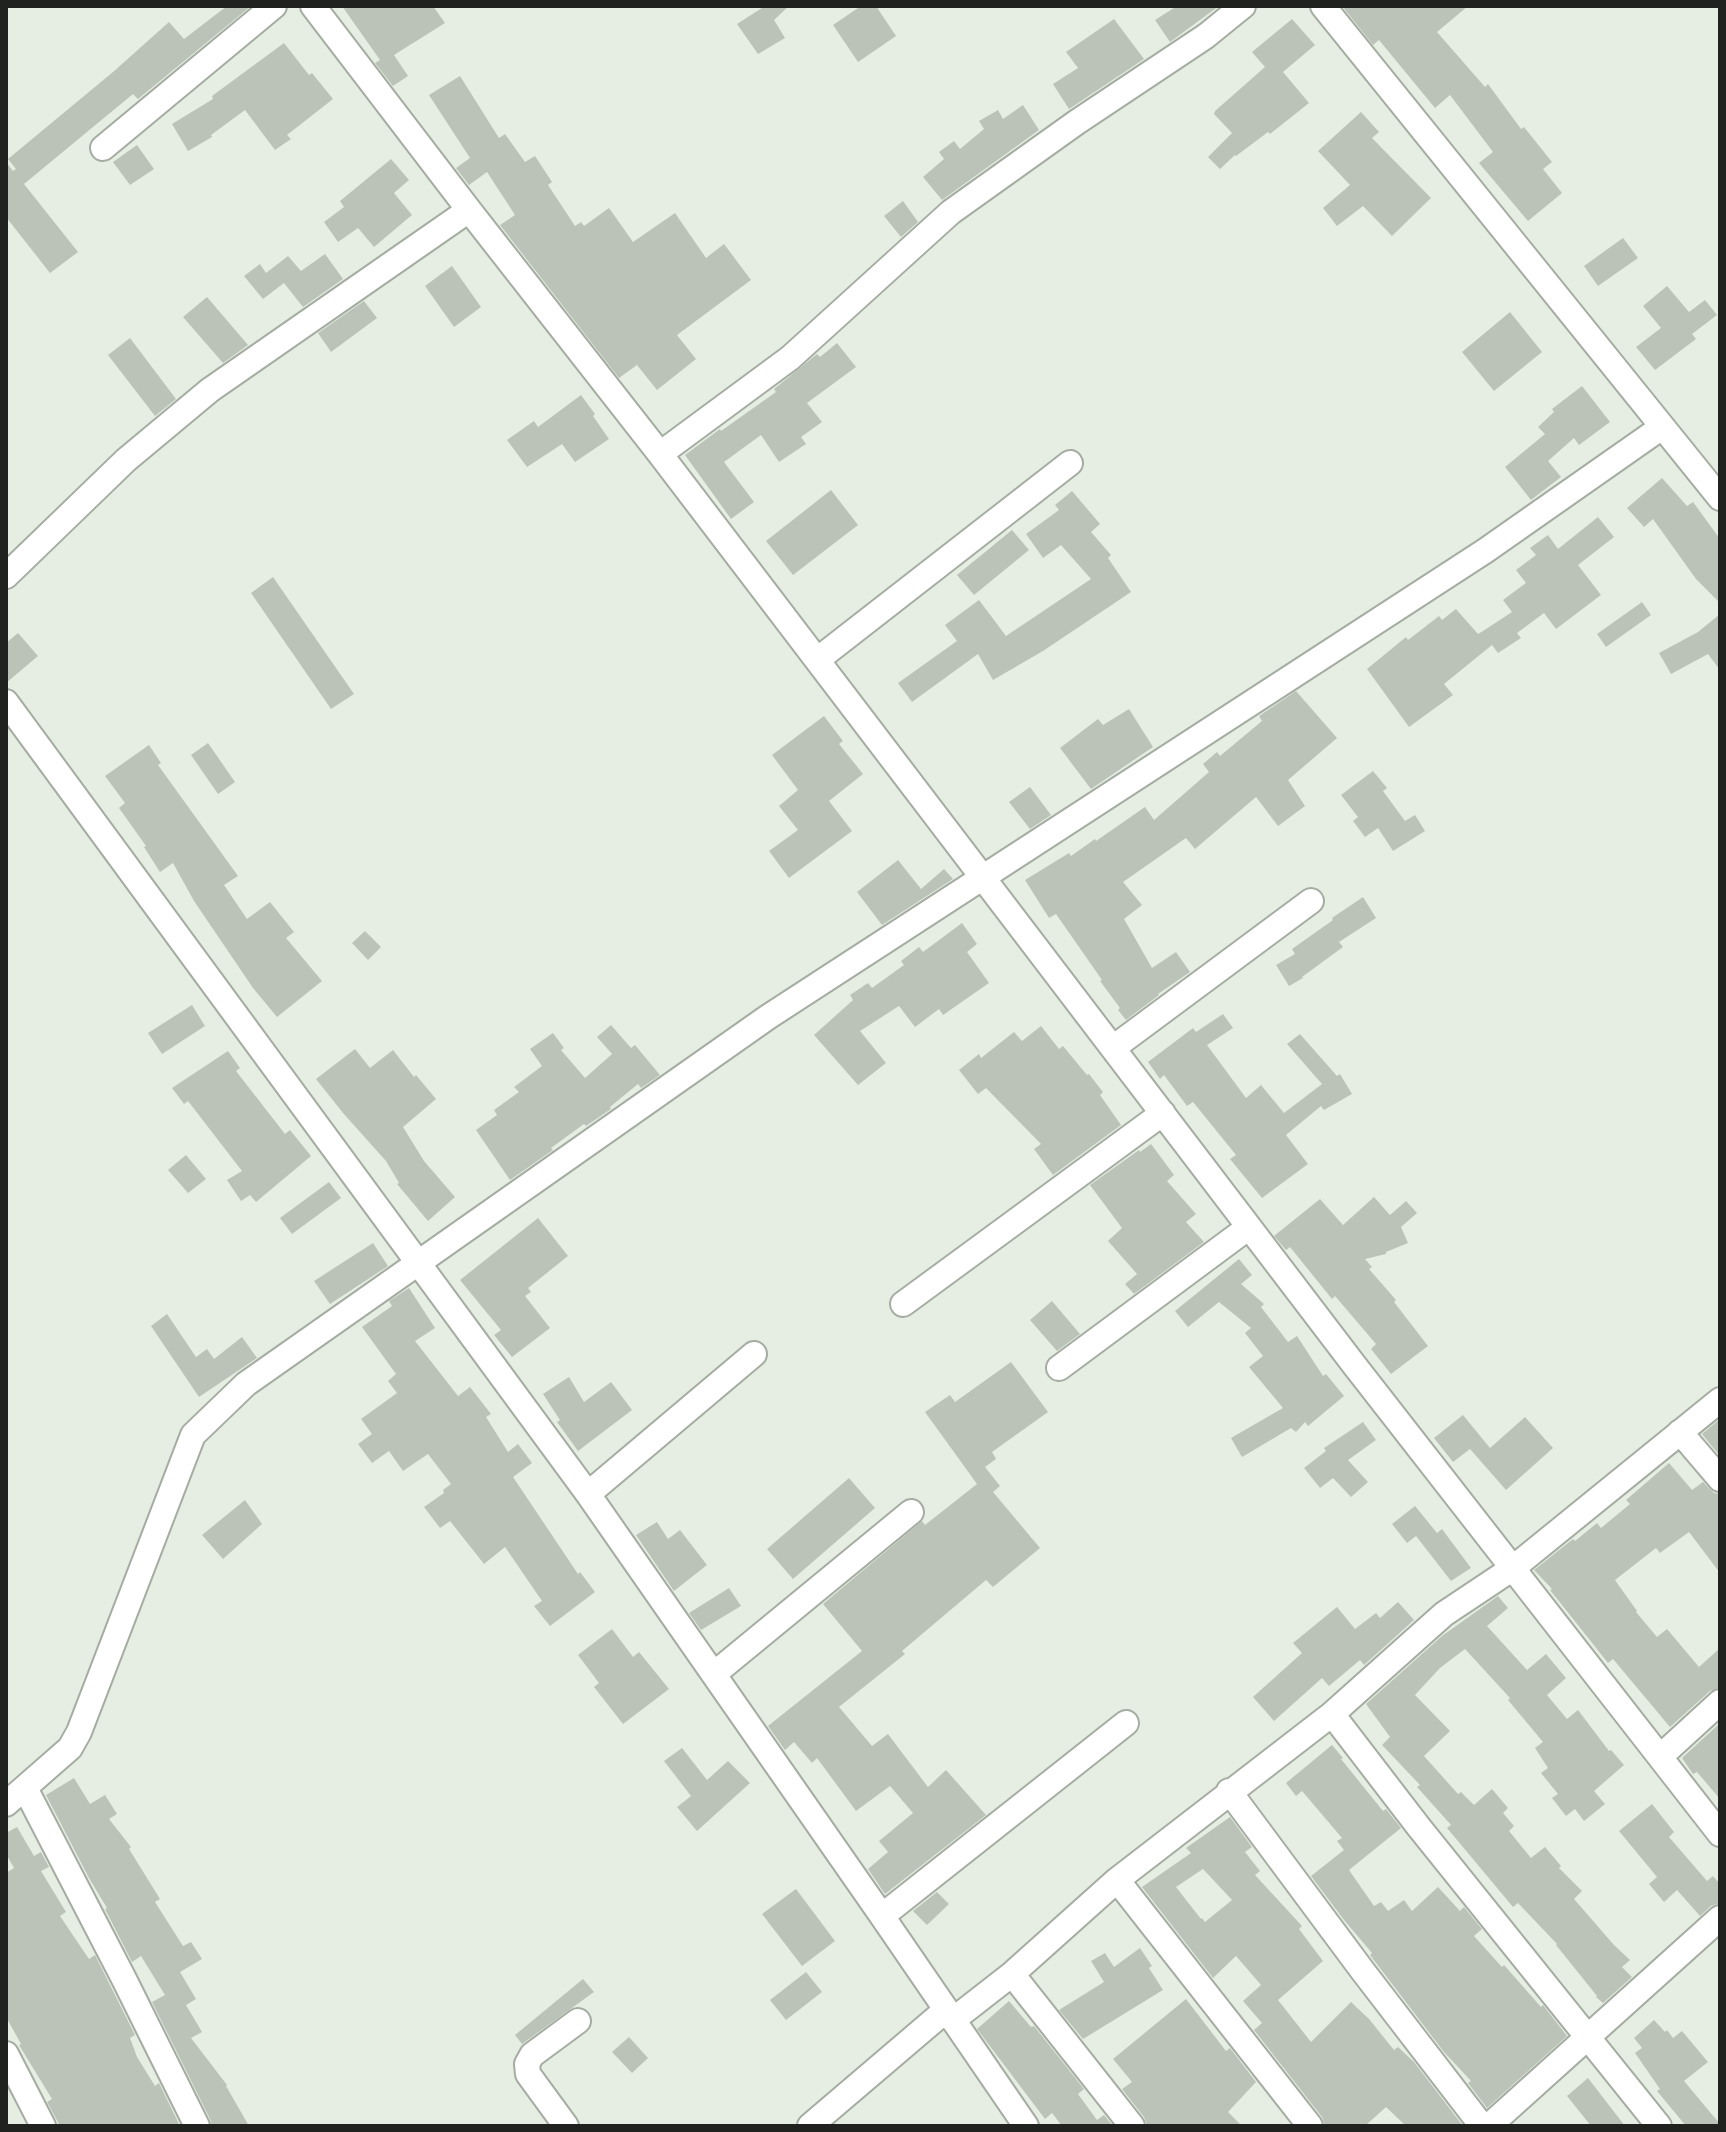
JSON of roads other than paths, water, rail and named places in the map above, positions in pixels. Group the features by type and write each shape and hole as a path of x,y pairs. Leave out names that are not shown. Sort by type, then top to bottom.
{"street":[{"path":"103,148 274,6"},
{"path":"313,6 660,454 1249,1227 1720,1834"},
{"path":"660,454 790,358 951,212 1077,122 1206,36 1243,6"},
{"path":"1323,6 1720,498"},
{"path":"6,576 126,460 210,390 469,210"},
{"path":"197,2126 124,1979 16,1796 70,1748 79,1732 193,1435 246,1384 768,1017 1485,551 1662,427"},
{"path":"817,660 1070,463"},
{"path":"6,702 588,1494 1026,2126"},
{"path":"1113,1048 1311,901"},
{"path":"903,1304 1163,1113"},
{"path":"1059,1368 1249,1227"},
{"path":"588,1494 754,1354"},
{"path":"810,2126 950,2015 1012,1974 1117,1880 1332,1714 1444,1614 1513,1568 1720,1400"},
{"path":"1680,1432 1720,1479"},
{"path":"714,1674 911,1512"},
{"path":"1661,1756 1720,1702"},
{"path":"1332,1714 1659,2126"},
{"path":"882,1916 1126,1723"},
{"path":"1229,1791 1482,2126"},
{"path":"1117,1880 1310,2126"},
{"path":"1489,2126 1720,1918"},
{"path":"1012,1974 1132,2126"},
{"path":"566,2126 528,2074 527,2064 532,2055 578,2021"},
{"path":"6,2054 43,2126"}]}
